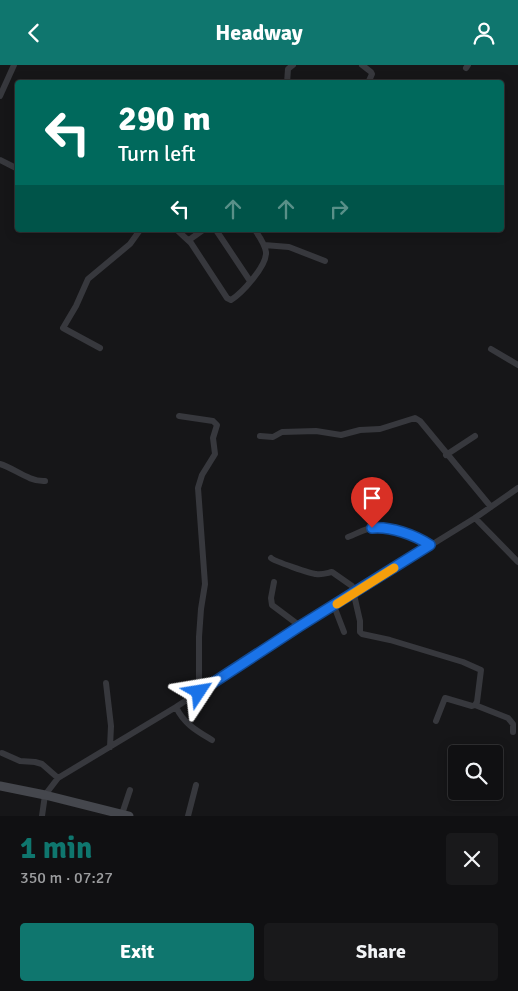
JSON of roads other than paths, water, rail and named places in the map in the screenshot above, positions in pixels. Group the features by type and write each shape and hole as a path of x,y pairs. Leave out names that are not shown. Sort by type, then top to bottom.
{"street":[{"path":"1,93 14,65"},
{"path":"287,80 288,69 293,65"},
{"path":"362,65 371,71 370,80"},
{"path":"0,160 15,168"},
{"path":"100,348 63,328 76,306 88,279 128,246 138,232"},
{"path":"179,232 189,240 228,299 232,300 262,266 266,255 264,245 256,232"},
{"path":"189,240 200,232"},
{"path":"217,232 250,281"},
{"path":"264,245 289,247 325,261"},
{"path":"491,349 518,365"},
{"path":"179,416 214,421 217,425 213,437 214,454 202,475 198,488 205,584 199,637 199,692"},
{"path":"260,435 273,437 282,432 316,431 341,435 360,430 380,429 415,418 420,421 490,507"},
{"path":"446,455 475,436"},
{"path":"0,464 30,478 45,481"},
{"path":"43,813 45,795 58,778 176,707 300,626 475,518 518,489"},
{"path":"475,518 518,562"},
{"path":"348,537 367,529 376,528 414,537 430,545"},
{"path":"271,558 273,561 313,574 332,571 349,583 354,593 360,632 362,634 390,640 480,669 482,672 475,705"},
{"path":"274,582 271,598 272,605 300,626"},
{"path":"334,606 344,631"},
{"path":"106,683 111,727 110,747"},
{"path":"436,721 445,698 472,706 475,705 508,718 513,724 513,732"},
{"path":"176,707 180,717 189,726 212,740"},
{"path":"2,753 23,762 35,762 42,765 58,778"},
{"path":"188,816 196,785"},
{"path":"0,786 125,815 130,790"}]}
